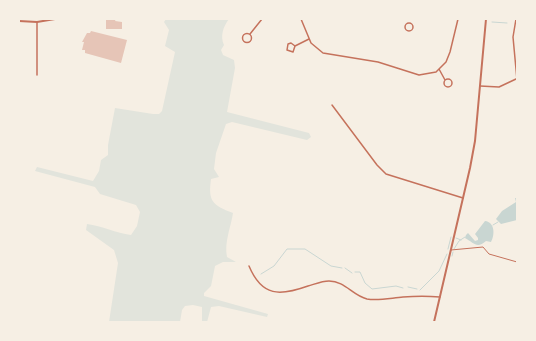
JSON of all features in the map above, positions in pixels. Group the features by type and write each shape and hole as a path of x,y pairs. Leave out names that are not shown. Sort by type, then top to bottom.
{"street":[{"path":"19,21 37,22 55,19"},
{"path":"249,34 252,39 250,42 246,43 243,40 243,36 249,34 262,19"},
{"path":"301,19 309,39 318,50 330,55 378,62 419,75 432,73 439,69 448,58 458,19"},
{"path":"355,19 361,19"},
{"path":"410,23 405,24 406,30 412,28 410,23 411,19"},
{"path":"434,322 475,141 486,19"},
{"path":"480,86 499,87 517,80 513,37 516,19"},
{"path":"37,22 37,75"},
{"path":"295,46 293,52 287,50 288,44 295,46 309,39"},
{"path":"439,69 445,80 445,86 451,86 452,80 449,78 445,80"},
{"path":"332,105 377,165 386,174 463,198"},
{"path":"249,266 257,282 264,288 272,292 283,294 329,280 342,284 357,295 373,300 425,296 440,297"}],"lane":[{"path":"451,250 483,247 489,254 517,262"}],"shaded area":[{"path":"166,19 229,19 223,32 222,38 224,45 221,50 223,55 234,60 235,68 227,112 309,133 311,137 307,140 232,122 226,124 216,153 214,169 219,177 211,179 210,192 216,205 233,213 226,251 227,257 236,262 223,262 215,266 211,286 204,293 204,296 268,314 267,317 219,306 211,307 207,322 202,322 202,307 193,305 185,306 182,310 180,322 109,322 118,263 114,250 86,230 87,224 131,235 137,226 140,212 136,205 100,194 95,187 35,171 37,167 93,181 99,171 101,160 108,155 108,145 115,108 153,114 159,114 162,111 175,52 165,46 169,30 164,22"},
{"path":"515,198 517,198 517,220 501,224 496,219 502,211 516,202"},
{"path":"485,221 491,224 493,229 491,242 486,241 478,245 465,238 468,233 475,241 478,240 475,234"}],"building":[{"path":"106,19 116,19 115,21 122,22 122,29 106,29"},
{"path":"91,31 127,40 121,63 85,53 85,50 82,50 84,42 82,42 87,33 90,33"}],"waterway":[{"path":"492,22 507,23"},
{"path":"493,225 498,222"},
{"path":"448,249 451,237"},
{"path":"454,249 459,241 465,237"},
{"path":"456,238 461,240"},
{"path":"261,274 274,266 287,249 305,249 331,266 342,268"},
{"path":"452,256 453,252"},
{"path":"420,290 439,271 447,254"},
{"path":"345,268 352,273"},
{"path":"355,272 360,272 365,283 372,289 396,286 403,288"},
{"path":"408,287 417,289"}]}
